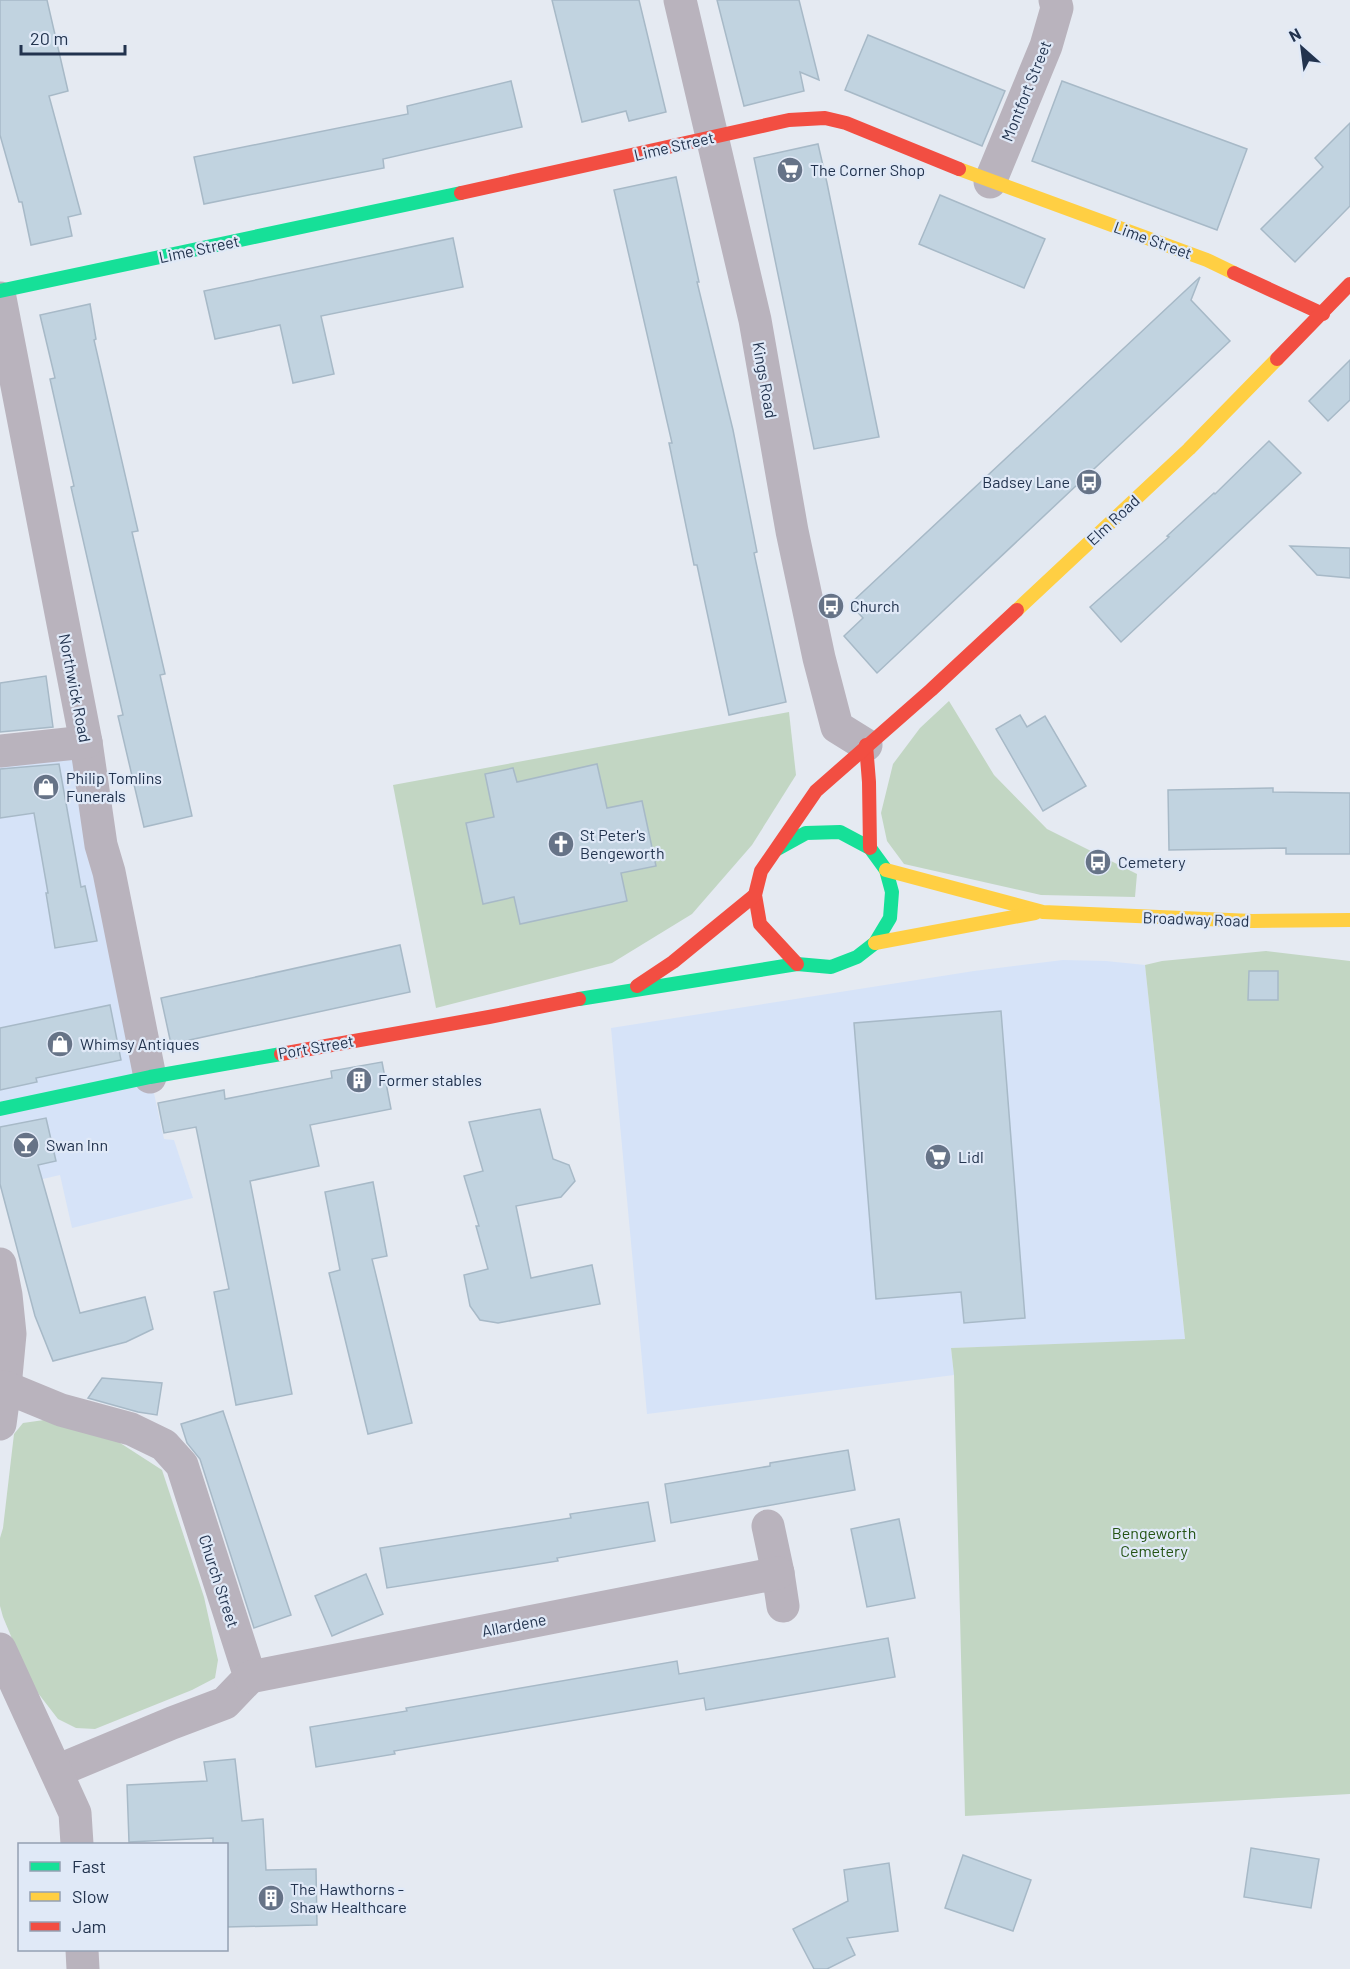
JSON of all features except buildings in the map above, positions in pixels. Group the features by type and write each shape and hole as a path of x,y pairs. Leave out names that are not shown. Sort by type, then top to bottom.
{"main road":[{"name":"Lime Street","path":"0,291 789,120 825,118 846,123 990,182 1207,260 1323,314"},
{"name":"Elm Road","path":"777,849 816,791 930,690 1189,449 1350,284"},
{"path":"866,745 870,848"},
{"path":"840,832 870,848 886,870 892,891 890,918 875,943 857,957 831,967 797,964 760,924 755,896 761,871 777,849 806,833 840,832"},
{"name":"Broadway Road","path":"886,870 1043,912 1252,921 1268,919 1350,920"},
{"name":"Port Street","path":"633,988 673,962 755,896"},
{"name":"Broadway Road","path":"875,943 1043,912"},
{"name":"Port Street","path":"0,1109 150,1077 489,1017 633,988 675,984 797,964"}],"street":[{"name":"Kings Road","path":"680,0 755,320 792,531 819,658 837,727 866,745"},
{"name":"Montfort Street","path":"990,182 1046,46 1057,8 1055,0"},
{"name":"Northwick Road","path":"0,298 86,742 101,845 109,872 150,1077"},
{"path":"0,751 86,742"},
{"path":"0,1264 10,1335 0,1424"},
{"name":"Church Street","path":"5,1387 61,1410 131,1429 164,1445 182,1465 250,1677"},
{"path":"768,1527 783,1606"},
{"name":"Allardene","path":"250,1677 778,1573"},
{"path":"0,1649 75,1813 77,1843"},
{"path":"57,1771 225,1703 250,1677"},
{"path":"82,1951 83,1969"}],"shaded area":[{"path":"78,745 164,1139 174,1140 193,1198 72,1228 60,1175 0,1189 0,751"},
{"path":"1063,960 1145,965 1185,1340 951,1348 954,1375 647,1414 611,1028 974,971"}],"green space":[{"path":"949,701 994,775 1047,829 1137,874 1135,897 1041,895 904,864 887,841 881,813 893,764 920,728"},
{"path":"789,712 796,775 752,845 692,914 612,963 436,1008 393,785"},
{"name":"Bengeworth Cemetery","path":"1266,951 1350,961 1350,1794 965,1816 954,1375 951,1348 1185,1339 1145,965 1162,961"},
{"path":"51,1419 114,1439 162,1470 204,1597 218,1660 215,1678 192,1690 95,1729 76,1728 58,1719 31,1684 0,1606 0,1538 14,1434 23,1423"}],"traffic: fast":[{"path":"0,291 461,193"},
{"path":"579,999 797,964 831,967 857,957 875,943 890,918 892,892 886,870 870,848 840,832 806,833 777,849"},
{"path":"0,1109 150,1077 281,1054"}],"traffic: slow":[{"path":"959,169 1207,260 1234,273"},
{"path":"1017,610 1189,449 1277,359"},
{"path":"886,870 1043,912 1252,921 1350,920"},
{"path":"875,943 1035,913"}],"traffic: jam":[{"path":"461,193 789,120 825,118 846,123 959,169"},
{"path":"1234,273 1323,314"},
{"path":"1277,359 1350,284"},
{"path":"797,964 760,924 755,895 761,871 816,791 931,690 1017,610"},
{"path":"866,745 870,848"},
{"path":"637,986 673,962 755,895"},
{"path":"281,1054 579,999"}],"place":[{"name":"The Corner Shop","path":"790,170"},
{"name":"Badsey Lane","path":"1089,482"},
{"name":"Church","path":"831,606"},
{"name":"Philip Tomlins Funerals","path":"46,787"},
{"name":"St Peter's Bengeworth","path":"561,844"},
{"name":"Cemetery","path":"1098,862"},
{"name":"Whimsy Antiques","path":"60,1044"},
{"name":"Former stables","path":"359,1080"},
{"name":"Swan Inn","path":"26,1145"},
{"name":"Lidl","path":"938,1157"},
{"name":"The Hawthorns - Shaw Healthcare","path":"271,1898"}]}
